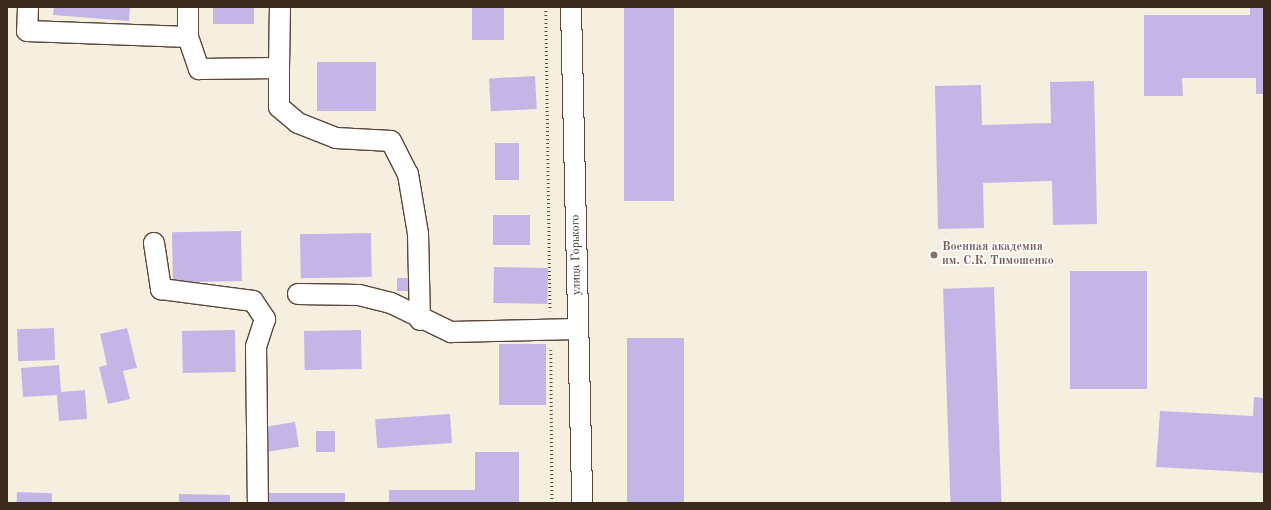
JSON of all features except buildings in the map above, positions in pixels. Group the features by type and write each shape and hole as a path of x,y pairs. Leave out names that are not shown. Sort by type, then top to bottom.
{"street":[{"path":"28,7 27,31 188,37"},
{"path":"188,7 188,37 199,69 279,68"},
{"path":"280,7 279,107 298,123 336,138 391,141 408,174 418,234 420,320"},
{"name":"улица Горького","path":"571,7 582,503"},
{"path":"154,243 161,289 253,301 265,319 256,346 258,503"},
{"path":"298,294 359,295 391,303 420,320 451,332 578,329"}],"path":[{"path":"546,7 552,503"}],"place":[{"name":"Военная академия им. С.К. Тимошенко","path":"934,255"}]}
